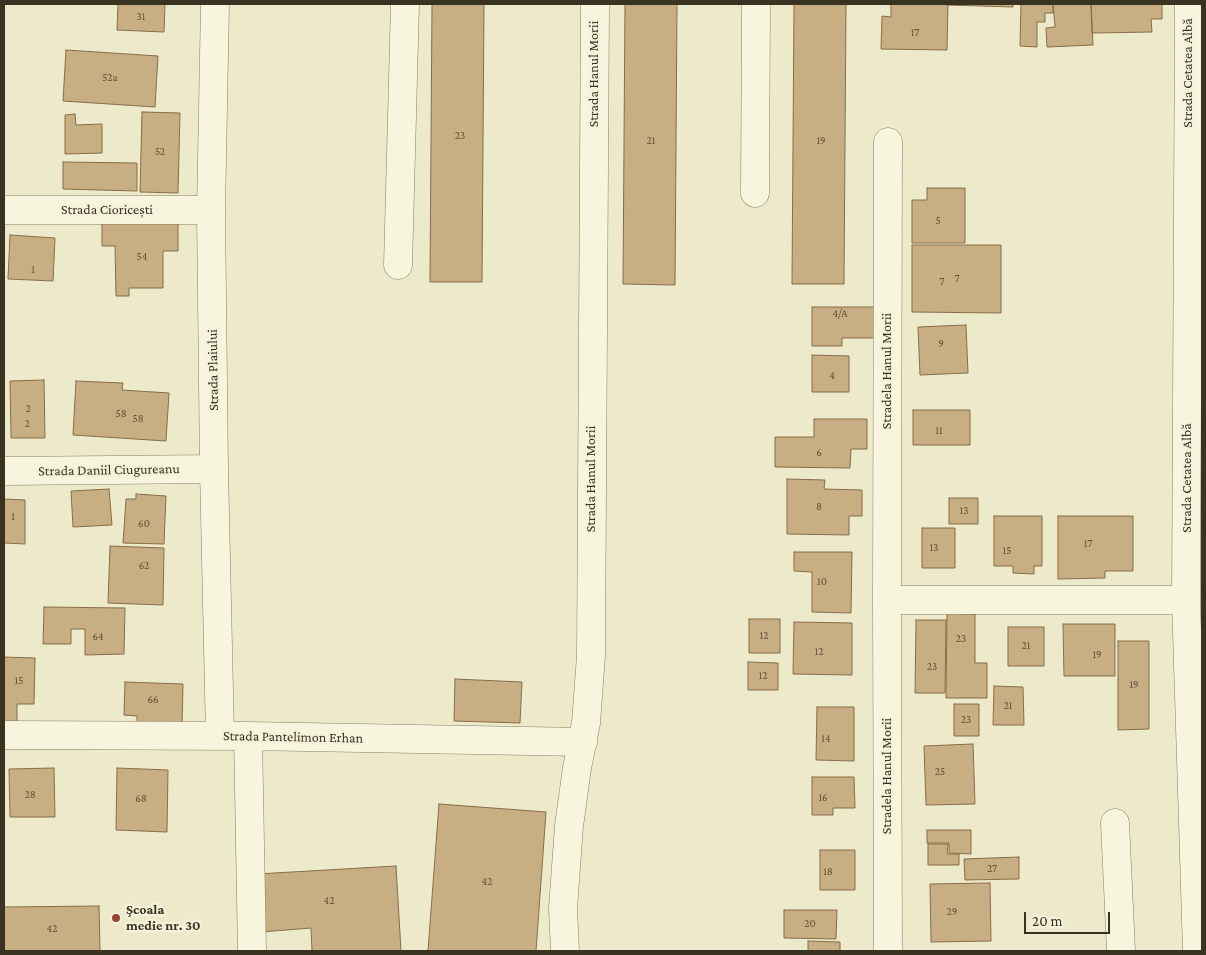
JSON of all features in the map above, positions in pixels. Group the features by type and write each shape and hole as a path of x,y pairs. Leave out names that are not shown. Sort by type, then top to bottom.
{"street":[{"name":"Strada Plaiului","path":"215,4 211,210 220,736"},
{"path":"398,265 405,4"},
{"name":"Strada Hanul Morii","path":"565,951 563,908 569,826 587,714 591,656 595,4"},
{"path":"755,193 756,4"},
{"name":"Strada Cetatea Albă","path":"1189,4 1186,600 1197,951"},
{"name":"Stradela Hanul Morii","path":"888,142 888,951"},
{"name":"Strada Cioricești","path":"4,210 211,210"},
{"name":"Strada Daniil Ciugureanu","path":"4,471 214,469"},
{"path":"887,600 1186,600"},
{"name":"Strada Pantelimon Erhan","path":"4,735 248,736 583,742"},
{"path":"248,736 252,951"},
{"path":"1115,823 1121,951"}],"building":[{"path":"118,4 165,4 164,32 117,30"},
{"path":"432,4 484,4 482,282 430,282"},
{"path":"625,4 677,4 675,285 623,284"},
{"path":"794,4 846,4 844,284 792,284"},
{"path":"891,4 948,4 947,50 881,49 882,16 891,17"},
{"path":"1013,4 1013,7 946,5"},
{"path":"1021,4 1053,4 1053,13 1045,13 1045,22 1037,22 1037,47 1020,46"},
{"path":"1053,4 1091,4 1093,45 1047,47 1046,28 1055,27"},
{"path":"1091,4 1162,4 1162,19 1151,19 1152,32 1092,33"},
{"path":"66,50 158,56 155,107 63,101"},
{"path":"142,112 180,113 178,193 140,192"},
{"path":"75,114 76,125 102,124 102,153 65,154 65,115"},
{"path":"63,162 137,163 137,191 63,189"},
{"path":"927,188 965,188 965,243 912,243 912,200 927,200"},
{"path":"102,221 178,221 178,251 163,251 163,288 129,288 129,296 116,296 115,246 102,246"},
{"path":"10,235 55,238 53,281 8,279"},
{"path":"912,245 1001,245 1001,313 912,312"},
{"path":"812,307 874,307 874,338 842,338 842,346 812,346"},
{"path":"966,325 968,373 920,375 918,327"},
{"path":"812,355 849,356 849,392 812,392"},
{"path":"44,380 45,438 11,438 10,381"},
{"path":"76,381 123,383 122,390 169,393 166,441 73,435"},
{"path":"913,410 970,410 970,445 913,445"},
{"path":"814,419 867,419 867,449 851,449 850,468 775,467 775,437 814,437"},
{"path":"787,479 825,480 824,489 862,490 862,516 849,516 849,535 787,534"},
{"path":"109,489 112,525 73,527 71,491"},
{"path":"136,494 166,496 164,544 123,543 126,499 136,499"},
{"path":"949,498 978,498 978,524 949,524"},
{"path":"4,499 25,500 25,544 4,543"},
{"path":"994,516 1042,516 1042,566 1034,566 1034,574 1013,573 1013,566 994,566"},
{"path":"1058,516 1133,516 1133,571 1105,571 1105,578 1058,579"},
{"path":"922,528 955,528 955,568 922,568"},
{"path":"110,546 164,548 163,605 108,603"},
{"path":"794,552 852,552 851,613 812,612 812,572 794,571"},
{"path":"44,607 125,608 124,654 85,655 85,629 71,629 71,644 43,644"},
{"path":"947,613 975,614 975,663 987,663 987,698 946,698"},
{"path":"749,619 780,619 780,653 749,653"},
{"path":"916,620 946,620 945,693 915,693"},
{"path":"794,622 852,623 852,675 793,674"},
{"path":"1063,624 1115,624 1115,676 1064,676"},
{"path":"1008,627 1044,627 1044,666 1008,666"},
{"path":"1118,641 1149,641 1149,729 1118,730"},
{"path":"4,657 35,658 34,704 17,704 17,724 4,724"},
{"path":"748,662 778,663 778,690 748,690"},
{"path":"455,679 522,682 520,723 454,721"},
{"path":"125,682 183,684 182,727 137,725 137,716 124,715"},
{"path":"994,686 1023,687 1024,725 993,725"},
{"path":"954,704 979,704 979,736 954,736"},
{"path":"817,707 854,707 854,761 816,760"},
{"path":"973,744 975,804 926,805 924,746"},
{"path":"54,768 55,817 10,817 9,769"},
{"path":"117,768 168,770 167,832 116,830"},
{"path":"812,777 854,777 855,808 833,808 833,815 812,815"},
{"path":"439,804 546,812 536,951 428,951"},
{"path":"927,830 971,830 971,854 949,853 949,843 927,843"},
{"path":"928,844 948,844 947,854 959,854 959,865 928,865"},
{"path":"820,850 855,850 855,890 820,890"},
{"path":"1019,857 1019,879 965,880 964,859"},
{"path":"396,866 401,951 312,951 311,928 261,932 257,874"},
{"path":"990,883 991,941 931,942 930,884"},
{"path":"99,906 100,951 4,951 4,907"},
{"path":"784,910 837,910 836,939 784,938"},
{"path":"808,941 840,942 840,951 808,951"}],"place":[{"name":"Şcoala medie nr. 30","path":"116,918"}]}
